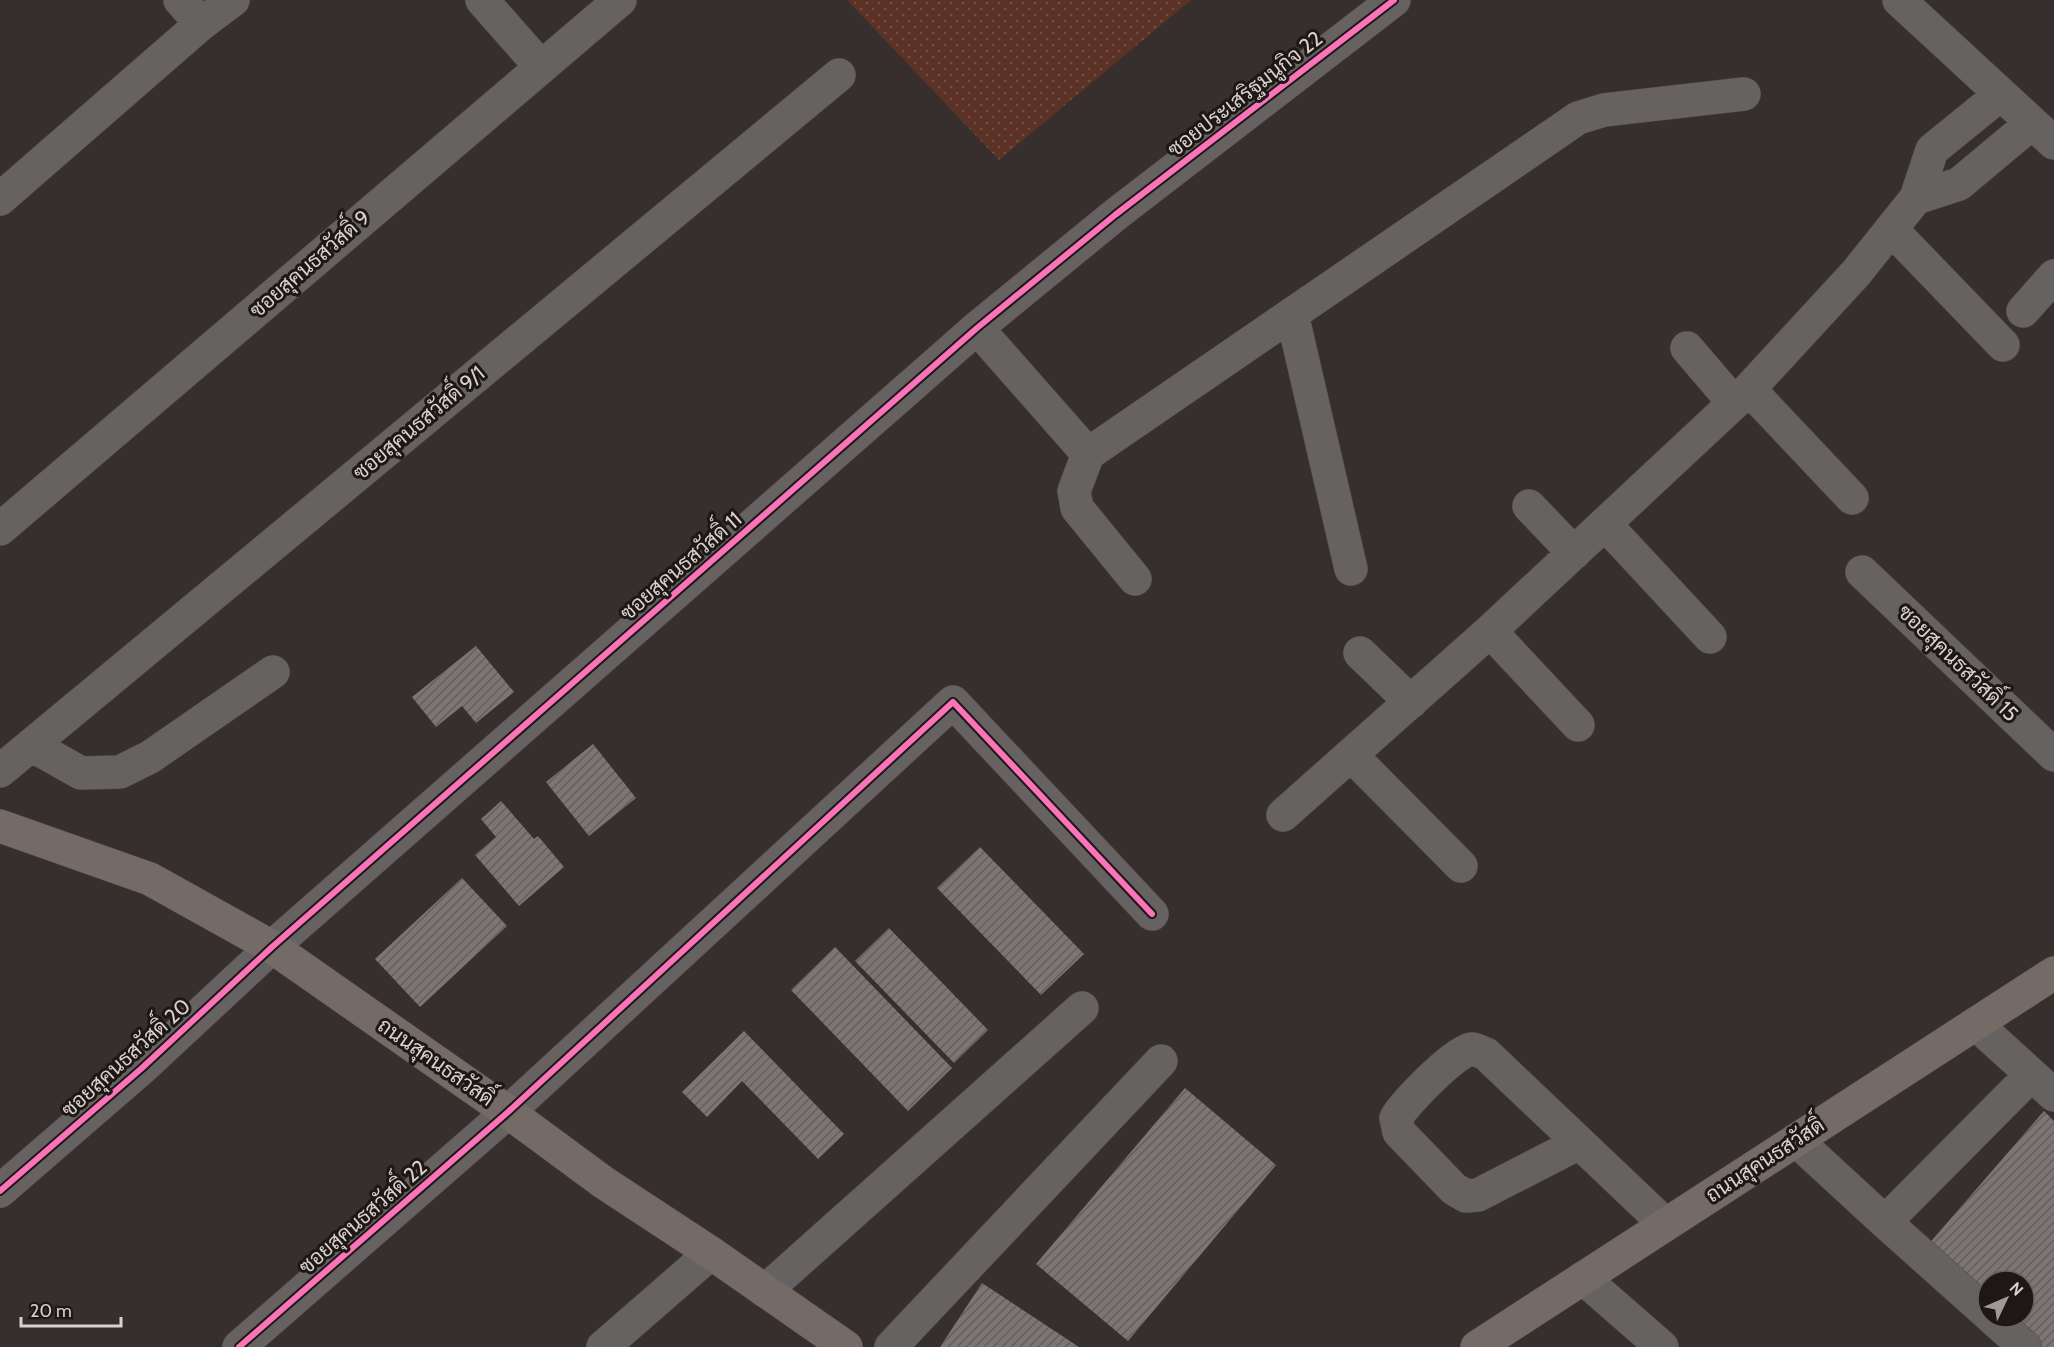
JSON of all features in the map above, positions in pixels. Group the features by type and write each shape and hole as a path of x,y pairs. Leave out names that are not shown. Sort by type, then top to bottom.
{"main road":[{"name":"ถนนสุคนธสวัสดิ์","path":"4,833 150,879 272,947 508,1112 603,1182 711,1253 846,1347"},
{"name":"ถนนสุคนธสวัสดิ์","path":"1477,1347 2054,973"}],"street":[{"path":"180,0 201,24"},
{"path":"0,199 201,24 233,0"},
{"path":"482,0 541,67"},
{"name":"ซอยสุคนธสวัสดิ์ 9","path":"0,529 620,0"},
{"name":"ซอยประเสริฐมนูกิจ 22","path":"1115,215 1394,0"},
{"path":"1899,0 2043,133 1959,184 1916,198"},
{"name":"ซอยสุคนธสวัสดิ์ 9/1","path":"0,771 839,75"},
{"path":"1134,579 1077,508 1074,490 1088,454 1578,118 1604,110 1744,94"},
{"path":"1283,816 1490,631 1741,396 1856,273 1916,198 1932,150 2001,94"},
{"name":"ซอยสุคนธสวัสดิ์ 11","path":"272,947 976,328 1115,215"},
{"path":"1891,229 2003,345"},
{"path":"2023,311 2054,276"},
{"path":"1292,314 1351,569"},
{"path":"976,328 1088,454"},
{"path":"1687,348 1852,498"},
{"path":"1529,506 1574,553"},
{"path":"1605,524 1710,637"},
{"name":"ซอยสุคนธสวัสดิ์ 15","path":"1862,572 2054,755"},
{"path":"1490,631 1578,725"},
{"path":"1360,653 1411,702"},
{"path":"32,745 81,773 120,772 150,757 273,672"},
{"name":"ซอยสุคนธสวัสดิ์ 22","path":"239,1347 508,1112 953,702 1152,914"},
{"path":"1351,755 1461,866"},
{"name":"ซอยสุคนธสวัสดิ์ 20","path":"0,1191 142,1068 272,947"},
{"path":"765,1291 1082,1008"},
{"path":"1885,1222 2043,1085 1976,1024"},
{"path":"1579,1143 1478,1195 1466,1196 1454,1189 1399,1132 1396,1118 1403,1106 1460,1053 1473,1049 1486,1054 1665,1224"},
{"path":"891,1347 1161,1061"},
{"path":"1796,1140 1976,1303"},
{"path":"603,1347 711,1253"},
{"path":"1583,1278 1662,1347"},
{"path":"2005,1329 2025,1347"}],"shaded area":[{"path":"847,0 1191,0 999,160"}],"building":[{"path":"476,646 514,692 476,723 462,706 436,727 412,697"},
{"path":"593,744 636,798 589,836 546,782"},
{"path":"501,801 534,839 538,836 564,867 519,906 475,855 496,837 481,819"},
{"path":"980,847 1084,954 1041,995 937,888"},
{"path":"462,878 507,926 420,1007 375,959"},
{"path":"889,928 988,1030 954,1063 855,961"},
{"path":"835,947 952,1068 908,1111 791,990"},
{"path":"744,1031 844,1134 818,1159 742,1081 707,1117 682,1092"},
{"path":"1185,1088 1276,1165 1128,1341 1036,1264"},
{"path":"2044,1111 2054,1121 2054,1347 2040,1347 2020,1329 2036,1329 2036,1269 1976,1269 1976,1290 1927,1246"},
{"path":"982,1283 1079,1347 940,1347"}],"cycle path":[{"path":"0,1191 142,1068 272,947 977,328 1115,215 1394,0"},
{"path":"239,1347 508,1112 953,702 1152,914"}]}
